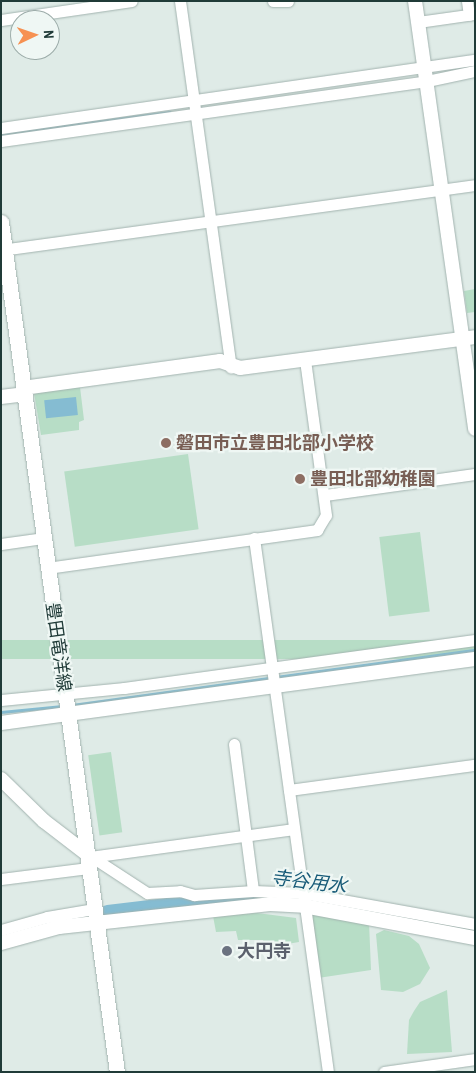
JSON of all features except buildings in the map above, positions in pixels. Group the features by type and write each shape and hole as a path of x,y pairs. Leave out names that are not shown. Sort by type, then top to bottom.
{"main road":[{"name":"豊田竜洋線","path":"1,222 3,250 89,859 117,1072"}],"street":[{"path":"1,20 92,4 132,1"},
{"path":"180,1 212,221 230,367"},
{"path":"273,1 288,1"},
{"path":"415,1 443,190 469,338 475,429"},
{"path":"418,22 472,14 467,1"},
{"path":"426,75 475,60"},
{"path":"1,128 195,107 426,75 475,71"},
{"path":"1,140 195,107"},
{"path":"3,250 475,185"},
{"path":"1,397 23,391 220,361 230,367 469,338"},
{"path":"47,568 317,530 326,514 325,495 305,359"},
{"path":"325,495 475,474"},
{"path":"1,544 43,538"},
{"path":"254,538 328,1072"},
{"path":"1,723 66,704 271,668 475,640"},
{"path":"1,700 66,704 274,686 475,659"},
{"path":"234,744 253,891"},
{"path":"289,790 475,765"},
{"path":"1,778 44,821 89,859 147,893 180,891 194,895 253,891 475,924"},
{"path":"1,879 89,859 294,829"},
{"path":"1,930 47,917 95,916 304,900 475,938"},
{"path":"1,943 95,916"},
{"path":"384,1072 432,1068 475,1059"}],"green space":[{"path":"475,289 475,312 467,313 464,291"},
{"path":"80,387 84,420 79,422 79,430 41,435 34,393"},
{"path":"188,454 199,529 75,547 64,471"},
{"path":"420,532 430,611 389,616 379,537"},
{"path":"1,640 475,640 475,659 1,659"},
{"path":"111,752 122,832 99,835 88,755"},
{"path":"289,894 475,924 475,938 304,906 162,914 1,944 1,931 94,909 195,898"},
{"path":"308,910 369,922 371,970 318,978"},
{"path":"257,913 296,918 299,942 264,948 263,940 238,940 236,931 216,932 213,916"},
{"path":"384,930 409,936 419,944 430,968 420,984 403,992 381,990 376,934"},
{"path":"447,990 452,1052 407,1054 409,1020 414,1011 420,1002"}],"water":[{"path":"76,397 78,415 46,418 44,400"}],"waterway":[{"path":"1,134 170,112"},
{"path":"72,705 475,650"},
{"path":"1,712 63,706"},
{"name":"寺谷用水","path":"108,914 259,896 282,896 393,915"}],"place":[{"name":"磐田市立豊田北部小学校","path":"166,443"},
{"name":"豊田北部幼稚園","path":"300,479"},
{"name":"大円寺","path":"227,951"}]}
